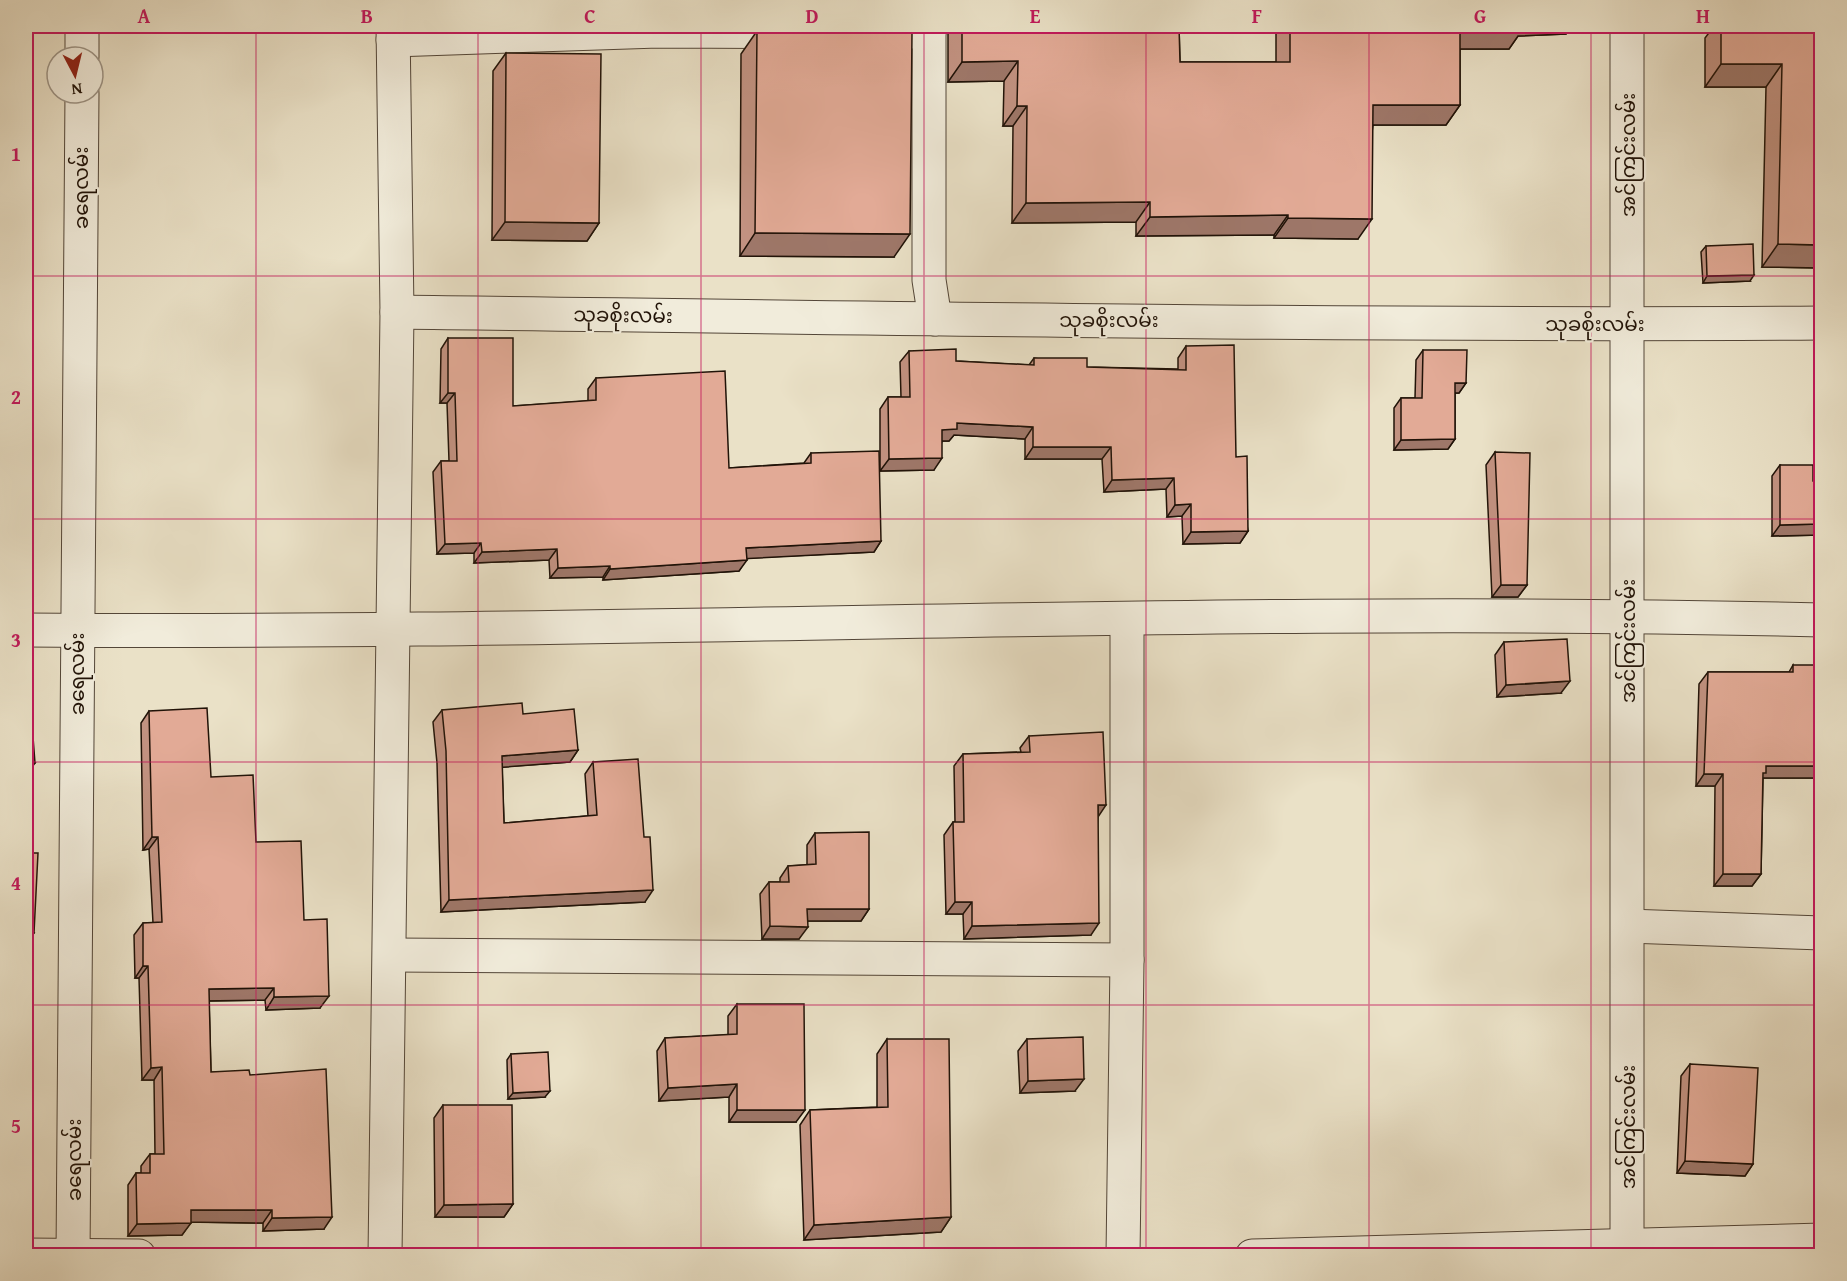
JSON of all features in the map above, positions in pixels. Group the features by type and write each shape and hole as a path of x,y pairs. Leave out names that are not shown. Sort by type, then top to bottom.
{"street":[{"path":"82,26 82,45"},
{"name":"အင်ကြင်းလမ်း","path":"1627,26 1628,1251"},
{"path":"385,1256 391,955 392,631 397,312 393,33 929,29 929,280 935,319"},
{"name":"ခရေလမ်း","path":"73,1255 82,105"},
{"name":"သုခစိုးလမ်း","path":"397,312 935,319 1629,324 1821,323"},
{"path":"26,630 392,631 1127,619 1628,616 1821,621"},
{"path":"1123,1256 1127,960 1127,619"},
{"path":"1628,926 1821,933"},
{"path":"391,955 1127,960"},
{"path":"1252,1256 1628,1251 1821,1240"},
{"path":"26,1255 139,1256"}],"building":[{"path":"962,26 1179,26 1180,62 1290,62 1290,26 1523,26 1523,29 1460,29 1460,105 1373,105 1372,219 1288,218 1288,215 1150,217 1150,202 1026,203 1027,106 1017,106 1018,61 962,62"},
{"path":"1721,26 1821,26 1821,245 1778,244 1782,64 1721,64"},
{"path":"757,31 912,33 910,234 755,233"},
{"path":"506,53 601,54 599,223 505,222"},
{"path":"1753,244 1754,275 1707,276 1706,246"},
{"path":"448,338 513,338 513,406 596,400 596,378 725,371 729,468 811,463 811,453 879,451 881,541 746,548 747,560 610,569 610,566 558,568 557,549 482,552 481,543 445,544 441,461 457,461 455,393 448,393"},
{"path":"1234,345 1236,457 1247,456 1248,531 1191,532 1191,504 1175,505 1174,478 1112,480 1111,447 1033,447 1033,427 957,423 957,429 942,430 942,458 889,459 888,397 910,397 909,351 956,349 956,361 1034,365 1034,358 1087,358 1087,367 1186,370 1186,346"},
{"path":"1423,350 1467,350 1466,383 1455,383 1455,439 1401,440 1401,398 1422,398"},
{"path":"1495,452 1530,453 1527,585 1501,585"},
{"path":"26,459 28,521 26,521"},
{"path":"1780,465 1813,465 1813,481 1821,480 1821,524 1780,525"},
{"path":"1567,639 1570,681 1506,685 1504,642"},
{"path":"1793,665 1821,665 1821,766 1766,766 1766,773 1763,773 1761,874 1723,874 1723,774 1704,774 1708,672 1793,672"},
{"path":"26,698 30,698 35,763 26,764"},
{"path":"522,703 523,714 574,709 578,750 502,756 504,823 597,815 593,762 638,759 644,837 650,837 653,890 449,900 446,751 442,710"},
{"path":"207,708 211,777 253,775 256,842 301,841 304,920 327,919 329,996 274,997 274,988 209,989 211,1072 249,1070 250,1075 326,1069 332,1217 272,1218 272,1210 191,1210 191,1223 137,1224 136,1173 150,1173 150,1154 164,1154 162,1067 151,1068 148,966 143,966 143,923 162,922 158,837 152,837 149,711"},
{"path":"1103,732 1106,805 1098,805 1099,923 972,926 972,902 955,902 953,822 964,822 963,754 1030,752 1029,736"},
{"path":"869,832 869,909 807,909 808,927 770,926 769,882 789,882 788,866 816,864 815,833"},
{"path":"26,853 38,853 34,933 26,933"},
{"path":"737,1004 804,1004 805,1110 737,1110 737,1084 668,1088 665,1038 737,1034"},
{"path":"1083,1037 1084,1079 1028,1081 1027,1039"},
{"path":"887,1039 949,1039 951,1217 814,1225 810,1110 888,1107"},
{"path":"548,1052 550,1091 513,1093 511,1054"},
{"path":"1690,1064 1758,1068 1753,1164 1685,1161"},
{"path":"443,1105 512,1105 513,1204 444,1205"}]}
